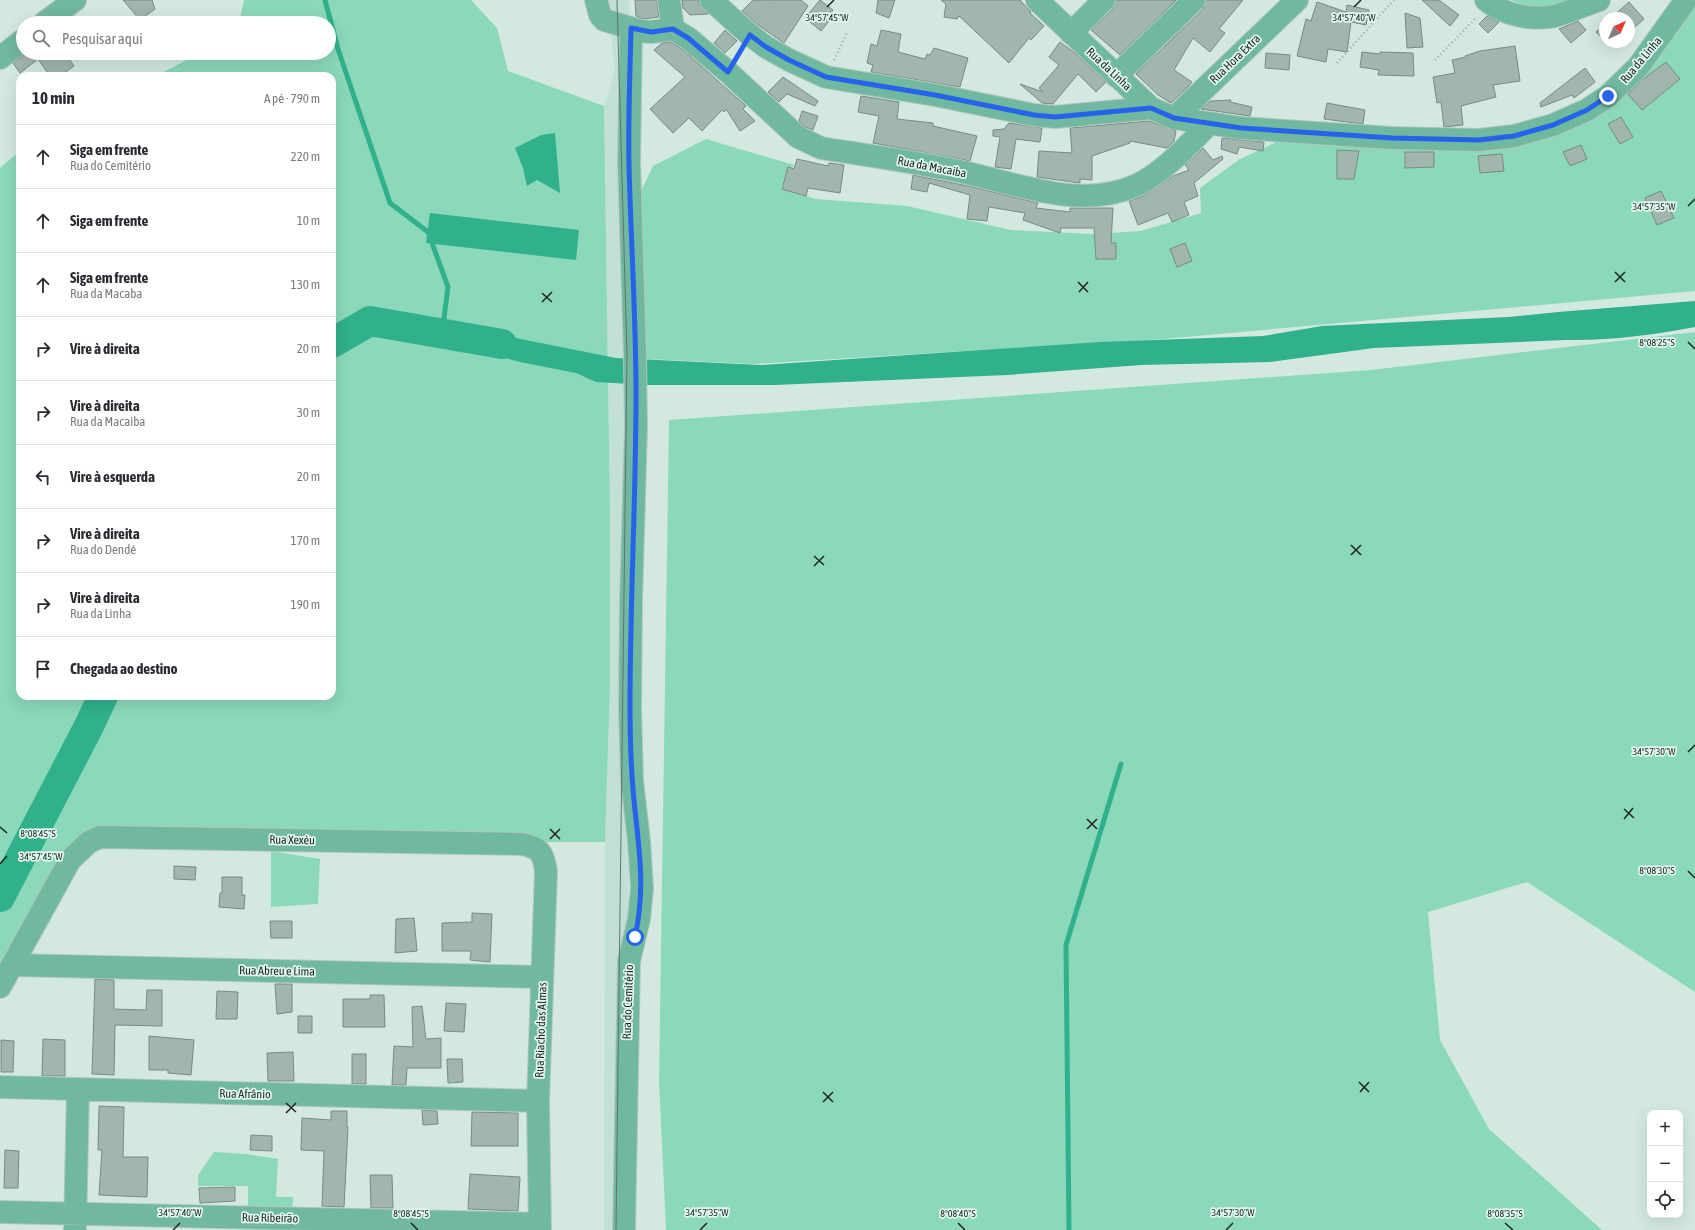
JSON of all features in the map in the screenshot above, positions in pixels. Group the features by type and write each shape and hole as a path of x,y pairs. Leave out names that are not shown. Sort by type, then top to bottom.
{"street":[{"path":"596,0 602,18 631,28 651,32 673,29 670,0"},
{"path":"711,0 750,35 766,47 789,60 826,77 935,95 1034,115 1061,116 1151,108"},
{"name":"Rua da Linha","path":"1037,0 1151,108 1174,118 1209,124 1392,138 1479,140 1514,136 1553,125 1587,110 1608,96 1638,67 1686,0"},
{"path":"1071,33 1104,0"},
{"path":"1116,76 1194,0"},
{"name":"Rua Hora Extra","path":"1174,118 1297,0"},
{"path":"1488,2 1516,15 1529,18 1554,16 1599,0"},
{"name":"Rua do Cemitério","path":"624,1230 629,968 631,951 639,919 642,888 639,841 632,781 630,707 636,391 629,162 631,28"},
{"name":"Rua da Macaiba","path":"673,29 688,38 728,72 798,137 810,144 821,148 954,170 1028,188 1070,196 1116,192 1137,184 1157,172 1176,157 1209,124"},
{"path":"0,58 16,45"},
{"name":"Rua Xexéu","path":"0,988 70,860 89,842 100,837 522,844"},
{"name":"Rua Riacho das Almas","path":"522,844 534,847 541,852 546,871 538,1101 540,1227"},
{"name":"Rua Abreu e Lima","path":"12,965 542,977"},
{"name":"Rua Afrânio","path":"0,1087 538,1101"},
{"path":"75,1222 78,1089"},
{"name":"Rua Ribeirão","path":"0,1212 75,1222 540,1227"}],"path":[{"path":"750,35 776,0"},
{"path":"1337,63 1394,0"},
{"path":"1435,60 1488,2"},
{"path":"826,77 847,33"}],"shaded area":[{"path":"244,0 471,0 497,28 508,71 604,106 610,514 610,684 605,842 534,842 96,832 63,852 0,962 0,168 16,154 16,700 336,700 336,72 164,72 187,60 336,60 336,16 241,16"},
{"path":"608,0 629,0 630,17 629,916 623,1230 604,1230 605,842 610,684 610,514 604,106 615,70"},
{"path":"1511,0 1573,0 1529,17 1518,3"},
{"path":"1695,4 1695,291 1163,339 753,364 647,359 641,191 653,166 706,139 794,165 781,187 816,199 907,206 1011,230 1093,234 1141,231 1201,213 1200,188 1240,159 1281,140 1461,147 1532,143 1602,114 1676,35"},
{"path":"555,133 560,193 537,180 527,186 523,168 515,148 541,135"},
{"path":"430,213 579,230 576,260 426,243"},
{"path":"1695,301 1695,327 1646,335 1597,340 1374,348 1270,362 1141,365 1007,375 775,385 647,385 596,382 576,373 520,362 456,345 465,328 616,358 761,365 1100,342 1263,336 1322,326 1508,317"},
{"path":"1695,332 1695,992 1527,882 1428,912 1440,1040 1489,1129 1602,1230 666,1230 659,1081 669,420 1371,370"},
{"path":"271,851 320,859 318,904 271,907"},
{"path":"214,1152 246,1154 278,1159 276,1197 293,1197 292,1215 248,1213 248,1186 198,1186 198,1175"}],"building":[{"path":"123,0 152,0 155,9 145,16 137,16"},
{"path":"635,0 657,0 659,17 643,19 636,16"},
{"path":"682,0 699,0 699,4 708,14 690,15 683,8"},
{"path":"753,0 801,0 808,6 784,43 758,25 742,11"},
{"path":"820,0 833,10 827,18 829,21 821,31 805,18"},
{"path":"878,0 895,0 889,18 876,13"},
{"path":"941,0 1020,0 1031,12 1030,13 1044,26 1031,40 1029,38 1009,63 959,16 957,19 944,17 946,4"},
{"path":"1116,0 1176,0 1120,55 1091,30 1113,9"},
{"path":"1206,0 1243,0 1219,29 1225,33 1210,52 1193,38 1174,70 1192,82 1171,103 1158,95 1136,74 1203,9"},
{"path":"1422,0 1439,0 1459,15 1450,26"},
{"path":"1317,2 1346,12 1347,5 1369,10 1366,25 1351,22 1347,52 1328,49 1326,62 1297,56 1306,19 1311,21"},
{"path":"1629,2 1644,19 1635,27 1635,12 1618,12"},
{"path":"1405,13 1420,18 1423,47 1407,48"},
{"path":"1487,16 1499,22 1488,33 1479,24"},
{"path":"1578,21 1586,30 1571,43 1559,29"},
{"path":"725,30 737,41 725,53 714,43"},
{"path":"881,30 901,34 898,52 925,59 927,54 930,55 934,48 968,58 960,87 871,72 873,65 867,63 871,44 877,46"},
{"path":"670,42 681,48 746,106 743,109 755,121 740,131 726,109 724,112 722,110 702,131 689,118 673,133 650,109 685,77 654,50 662,43"},
{"path":"1060,42 1075,53 1106,82 1096,92 1078,74 1053,104 1042,103 1020,84 1043,92 1039,88 1059,65 1049,57"},
{"path":"1515,46 1520,81 1493,85 1496,97 1461,106 1463,125 1444,127 1441,102 1437,103 1433,77 1455,73 1452,60 1466,57 1465,56 1480,51"},
{"path":"1362,52 1380,54 1380,52 1413,53 1414,76 1378,75 1379,70 1360,67"},
{"path":"1266,53 1290,55 1289,70 1265,68"},
{"path":"17,60 37,60 21,72 19,72 13,63"},
{"path":"39,60 70,60 74,66 66,72 47,72"},
{"path":"1666,62 1680,79 1642,110 1628,94 1642,80"},
{"path":"1585,68 1595,82 1574,98 1572,95 1541,107 1540,103"},
{"path":"783,77 818,101 815,106 787,94 779,102 768,92"},
{"path":"861,96 899,102 897,119 933,123 933,126 977,136 970,161 873,143 879,116 858,112"},
{"path":"1231,100 1230,102 1252,107 1250,116 1201,109 1210,101"},
{"path":"1327,103 1365,110 1363,124 1324,119"},
{"path":"802,111 818,116 813,130 805,127 799,121"},
{"path":"1621,117 1633,137 1620,144 1608,124"},
{"path":"1149,121 1176,131 1174,141 1167,148 1130,141 1130,143 1092,156 1092,180 1080,179 1080,183 1037,177 1039,151 1072,153 1070,128"},
{"path":"1009,123 1042,128 1040,142 1016,139 1011,169 995,167 1000,137 993,136 993,130 1004,129"},
{"path":"1222,138 1264,142 1263,151 1239,147 1237,154 1221,149"},
{"path":"1581,145 1587,159 1570,166 1563,152"},
{"path":"1203,148 1213,160 1222,156 1223,159 1194,183 1198,196 1184,202 1189,215 1172,222 1168,213 1138,225 1129,201 1143,196 1173,176 1189,170 1185,165"},
{"path":"1337,150 1359,151 1354,179 1337,179"},
{"path":"1405,152 1434,152 1434,167 1405,168"},
{"path":"1502,154 1504,171 1480,173 1478,156"},
{"path":"797,159 828,166 829,163 844,165 840,193 808,188 806,196 782,189 788,167 794,169"},
{"path":"913,175 973,187 1038,203 1036,208 1070,212 1070,208 1113,208 1111,243 1116,243 1116,259 1096,259 1094,228 1061,228 1060,233 1023,220 1025,213 989,207 987,221 967,219 970,195 929,183 927,192 911,189"},
{"path":"1661,191 1674,218 1657,225 1645,198"},
{"path":"1185,243 1192,261 1177,267 1170,249"},
{"path":"174,866 196,867 195,880 174,879"},
{"path":"222,877 242,877 242,895 245,895 244,909 219,907 220,893 222,893"},
{"path":"472,913 492,914 490,962 470,960 471,951 442,951 442,923 472,922"},
{"path":"414,918 417,951 395,953 396,919"},
{"path":"270,921 292,921 292,938 271,938"},
{"path":"95,979 114,980 114,1009 146,1010 147,990 162,990 162,1026 115,1025 114,1075 92,1074"},
{"path":"275,984 292,984 292,1012 277,1014"},
{"path":"217,991 238,992 237,1019 216,1019"},
{"path":"370,995 384,995 385,1027 343,1027 343,999 370,999"},
{"path":"446,1003 466,1004 464,1032 444,1031"},
{"path":"422,1006 426,1039 441,1038 441,1068 407,1068 406,1085 392,1085 394,1046 413,1047 412,1007"},
{"path":"298,1016 312,1016 312,1033 298,1033"},
{"path":"149,1036 194,1040 191,1075 168,1073 168,1070 149,1070"},
{"path":"43,1039 65,1040 65,1076 42,1076"},
{"path":"1,1040 14,1041 13,1072 1,1072"},
{"path":"293,1052 294,1081 268,1081 267,1053"},
{"path":"352,1054 366,1054 366,1084 352,1084"},
{"path":"447,1059 462,1059 463,1082 448,1083"},
{"path":"99,1106 124,1107 123,1157 148,1157 147,1197 99,1195 102,1150 98,1150"},
{"path":"422,1110 437,1111 438,1124 423,1125"},
{"path":"331,1111 347,1111 348,1127 344,1207 322,1206 324,1151 301,1150 302,1118 331,1120"},
{"path":"472,1112 518,1113 518,1146 471,1146"},
{"path":"251,1135 272,1136 272,1151 250,1150"},
{"path":"5,1150 19,1151 18,1188 4,1188"},
{"path":"470,1174 520,1177 518,1211 468,1209"},
{"path":"370,1175 392,1175 393,1208 371,1208"},
{"path":"235,1187 235,1201 200,1203 199,1188"}],"waterway":[{"path":"325,0 329,16"},
{"path":"336,41 390,203 428,232 448,287 442,334"},
{"path":"336,341 370,321 502,344"},
{"path":"0,897 101,700"},
{"path":"1069,1230 1066,945 1121,764"}],"tram line":[{"path":"616,1230 627,355 617,0"}],"route":[{"path":"635,937 639,919 642,888 639,841 632,781 630,707 631,600 636,427 629,162 631,28 651,32 673,29 688,38 728,72 750,35 766,47 789,60 826,77 935,95 1034,115 1055,117 1151,108 1174,118 1241,128 1392,138 1479,140 1514,136 1553,125 1587,110 1608,96"}]}
